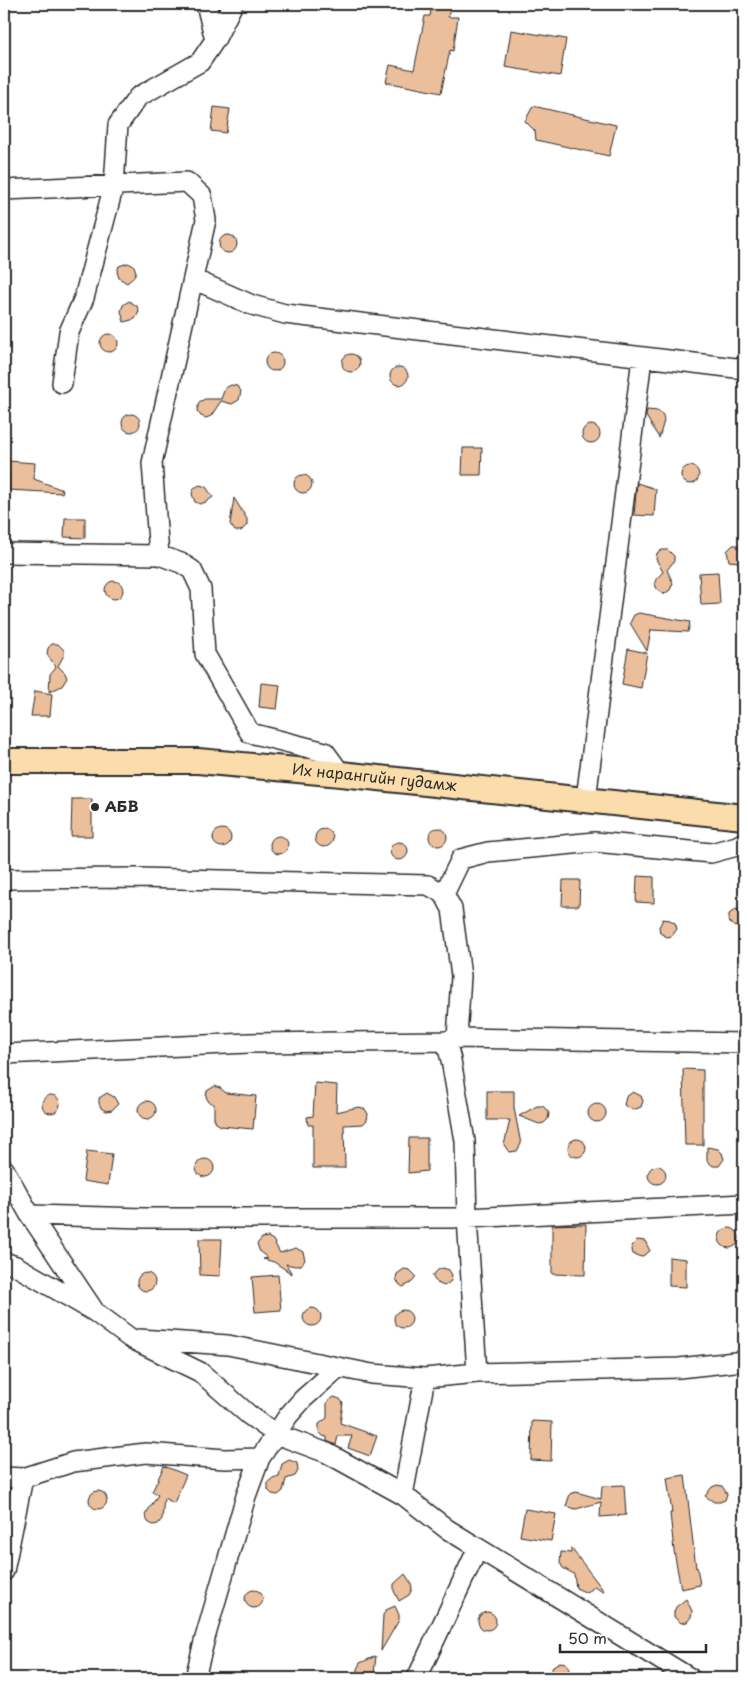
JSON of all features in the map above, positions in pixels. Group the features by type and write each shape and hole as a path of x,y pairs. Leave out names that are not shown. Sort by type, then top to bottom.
{"main road":[{"name":"Их нарангийн гудамж","path":"4,762 198,761 586,799 744,817"}],"street":[{"path":"206,4 215,40"},
{"path":"62,383 69,332 84,298 114,185 118,125 138,97 200,62 215,40 233,4"},
{"path":"4,190 187,182 202,196 206,220 152,463 160,555"},
{"path":"193,279 252,305 285,314 744,369"},
{"path":"586,799 642,358"},
{"path":"4,553 160,555 181,563 192,570 201,589 204,654 250,733 325,752 341,774"},
{"path":"444,894 461,859 488,852 596,842 711,853 738,846 744,842"},
{"path":"4,880 139,878 428,885 444,894 452,909 461,976 452,1040 453,1069 465,1141 467,1218 477,1373"},
{"path":"4,1054 250,1043 452,1040 744,1043"},
{"path":"4,1169 30,1215 95,1312"},
{"path":"30,1215 145,1218 467,1218 744,1204"},
{"path":"4,1262 16,1266 95,1312 130,1338 200,1372 249,1415 276,1434 327,1453 403,1495 447,1529 690,1678"},
{"path":"130,1338 228,1345 372,1374 425,1378 477,1373 679,1368 744,1362"},
{"path":"195,1678 246,1496 260,1458 288,1416 303,1399 338,1368"},
{"path":"403,1495 425,1378"},
{"path":"4,1477 23,1478 73,1462 146,1453 225,1459 260,1458"},
{"path":"4,1570 23,1478"},
{"path":"417,1678 478,1548"}],"building":[{"path":"432,4 451,4 448,17 458,17 453,51 450,50 441,93 386,82 390,65 414,70 425,16 430,16"},
{"path":"511,30 566,39 560,76 505,67"},
{"path":"533,106 616,125 609,156 536,140 535,131 525,121"},
{"path":"214,107 230,109 226,133 211,131"},
{"path":"228,235 235,237 237,244 235,251 228,253 221,251 219,244 221,237"},
{"path":"128,263 134,266 136,272 127,283 119,278 117,272 119,266"},
{"path":"129,301 137,306 139,312 135,319 124,322 121,311 123,305"},
{"path":"105,334 113,334 118,339 116,350 105,352 100,347 100,339"},
{"path":"270,353 278,353 283,358 281,369 270,371 265,366 265,358"},
{"path":"351,354 358,356 360,363 358,370 351,372 344,370 342,363 344,356"},
{"path":"395,367 403,367 408,372 406,383 395,385 390,380 390,372"},
{"path":"231,385 237,386 241,391 239,400 232,404 221,401 211,416 206,418 201,416 197,411 199,402 205,399 221,399 225,388"},
{"path":"647,410 658,411 663,415 664,421 659,438 646,416"},
{"path":"131,414 139,419 140,423 135,431 131,432 123,427 122,423 127,415"},
{"path":"591,425 597,428 600,434 597,440 591,443 585,440 582,434 585,428"},
{"path":"463,448 482,448 481,475 462,475"},
{"path":"8,461 35,463 34,479 63,490 62,493 9,490"},
{"path":"690,466 696,469 699,475 696,481 690,484 684,481 681,475 684,469"},
{"path":"299,475 307,475 312,480 310,491 299,493 294,488 294,480"},
{"path":"637,483 656,489 654,516 634,515"},
{"path":"200,485 206,487 213,497 200,504 195,502 192,494 194,488"},
{"path":"234,498 247,519 247,525 241,531 235,531 230,524"},
{"path":"65,518 85,518 85,538 64,537"},
{"path":"733,545 739,545 744,549 744,556 739,562 729,561 727,551"},
{"path":"662,550 668,550 674,556 674,561 667,570 673,583 670,590 664,594 657,589 655,584 656,579 663,572 656,559 657,553"},
{"path":"718,572 720,604 701,605 699,573"},
{"path":"114,581 120,584 123,590 120,596 114,599 108,596 105,590 108,584"},
{"path":"639,613 690,622 688,632 651,630 647,651 630,623 634,615"},
{"path":"52,644 58,644 64,650 64,655 58,666 67,678 62,686 49,692 50,674 56,667 47,654 48,648"},
{"path":"628,649 647,653 641,688 622,684"},
{"path":"261,683 280,685 277,709 259,707"},
{"path":"35,691 52,694 50,716 31,716"},
{"path":"72,799 92,799 92,836 71,836"},
{"path":"438,828 444,831 447,837 444,843 438,846 432,843 429,837 432,831"},
{"path":"222,829 228,832 231,838 228,844 222,847 216,844 213,838 216,832"},
{"path":"324,829 330,832 333,838 330,844 324,847 318,844 315,838 318,832"},
{"path":"279,836 285,839 288,845 285,851 279,854 273,851 270,845 273,839"},
{"path":"399,842 405,845 408,851 405,857 399,860 393,857 390,851 393,845"},
{"path":"637,876 654,877 654,903 636,902"},
{"path":"563,880 580,880 579,906 562,906"},
{"path":"736,909 744,912 744,924 735,927 729,922 729,914"},
{"path":"663,919 675,923 677,929 672,936 667,937 660,933 659,927"},
{"path":"683,1069 703,1070 703,1145 685,1145"},
{"path":"315,1083 337,1085 336,1112 359,1107 365,1109 368,1114 367,1120 363,1124 344,1125 345,1168 313,1168 313,1125 308,1125 307,1117 313,1116"},
{"path":"215,1086 226,1093 256,1096 253,1129 221,1126 216,1123 214,1104 209,1102 206,1097 207,1091"},
{"path":"487,1091 514,1091 514,1108 521,1144 517,1151 509,1152 504,1145 510,1120 487,1120"},
{"path":"633,1092 641,1096 643,1101 641,1107 633,1110 624,1105 626,1097"},
{"path":"107,1093 114,1097 118,1104 112,1110 106,1111 101,1108 99,1098"},
{"path":"51,1095 57,1098 60,1104 57,1110 51,1113 45,1110 42,1104 45,1098"},
{"path":"147,1101 153,1104 156,1110 153,1116 147,1119 141,1116 138,1110 141,1104"},
{"path":"597,1104 603,1107 606,1113 603,1119 597,1122 591,1119 588,1113 591,1107"},
{"path":"537,1106 543,1106 549,1113 548,1119 544,1123 539,1124 519,1116"},
{"path":"409,1138 427,1138 427,1171 408,1173"},
{"path":"577,1139 583,1142 586,1148 583,1154 577,1157 571,1154 568,1148 571,1142"},
{"path":"707,1147 718,1149 722,1153 724,1159 719,1166 713,1166 707,1161"},
{"path":"87,1151 112,1154 108,1185 83,1181"},
{"path":"205,1159 211,1162 214,1168 211,1174 205,1177 199,1174 196,1168 199,1162"},
{"path":"657,1166 663,1169 666,1175 663,1181 657,1184 651,1181 648,1175 651,1169"},
{"path":"586,1224 585,1275 552,1274 552,1225"},
{"path":"729,1228 736,1231 739,1238 736,1245 729,1248 722,1245 719,1238 722,1231"},
{"path":"268,1237 273,1240 280,1253 296,1248 303,1252 305,1260 301,1265 286,1264 292,1274 274,1262 263,1259 268,1258 260,1252 257,1244 262,1238"},
{"path":"199,1239 222,1239 220,1276 200,1275"},
{"path":"637,1240 645,1241 650,1251 641,1257 633,1254 631,1246"},
{"path":"669,1257 686,1259 686,1287 669,1286"},
{"path":"443,1268 449,1270 452,1275 451,1281 444,1286 437,1283 432,1276"},
{"path":"404,1269 410,1270 416,1276 411,1283 403,1287 396,1279 397,1274"},
{"path":"146,1273 152,1276 155,1282 152,1288 146,1291 140,1288 137,1282 140,1276"},
{"path":"278,1275 281,1310 255,1312 252,1277"},
{"path":"312,1308 318,1311 321,1317 318,1323 312,1326 306,1323 303,1317 306,1311"},
{"path":"403,1310 409,1313 412,1319 409,1325 403,1328 397,1325 394,1319 397,1313"},
{"path":"334,1397 340,1399 343,1403 340,1423 377,1436 370,1456 348,1448 352,1436 338,1436 336,1445 327,1441 327,1437 319,1432 319,1424 327,1418 327,1402"},
{"path":"532,1421 552,1422 551,1461 531,1460"},
{"path":"289,1460 297,1463 298,1471 295,1476 286,1479 283,1491 278,1495 272,1494 268,1490 268,1482 279,1476 282,1464"},
{"path":"164,1466 186,1475 174,1503 164,1498 162,1519 158,1524 153,1525 148,1522 145,1515 158,1495 152,1492"},
{"path":"685,1475 696,1568 700,1585 681,1589 674,1551 670,1513 672,1513 667,1478"},
{"path":"624,1485 626,1515 600,1517 601,1502 576,1509 566,1506 570,1494 576,1492 601,1499 602,1486"},
{"path":"722,1486 727,1494 725,1500 714,1502 705,1496 712,1487"},
{"path":"98,1491 104,1494 107,1500 104,1506 98,1509 92,1506 89,1500 92,1494"},
{"path":"525,1509 556,1514 551,1541 520,1536"},
{"path":"571,1548 604,1591 594,1586 591,1590 585,1592 576,1588 574,1574 563,1568 560,1563 561,1552 571,1553"},
{"path":"405,1574 411,1583 412,1589 409,1595 399,1601 394,1591 394,1584"},
{"path":"254,1590 260,1593 263,1599 260,1605 254,1608 248,1605 245,1599 248,1593"},
{"path":"686,1599 692,1611 691,1617 687,1622 681,1623 674,1617 674,1612 676,1607"},
{"path":"395,1606 399,1620 381,1651 383,1615 386,1610"},
{"path":"487,1612 493,1615 496,1621 493,1627 487,1630 481,1627 478,1621 481,1615"},
{"path":"376,1656 374,1674 370,1678 361,1677 357,1669 360,1663"},
{"path":"560,1662 566,1663 570,1668 569,1678 549,1678 553,1666"}],"place":[{"name":"АБВ","path":"95,807"}]}
